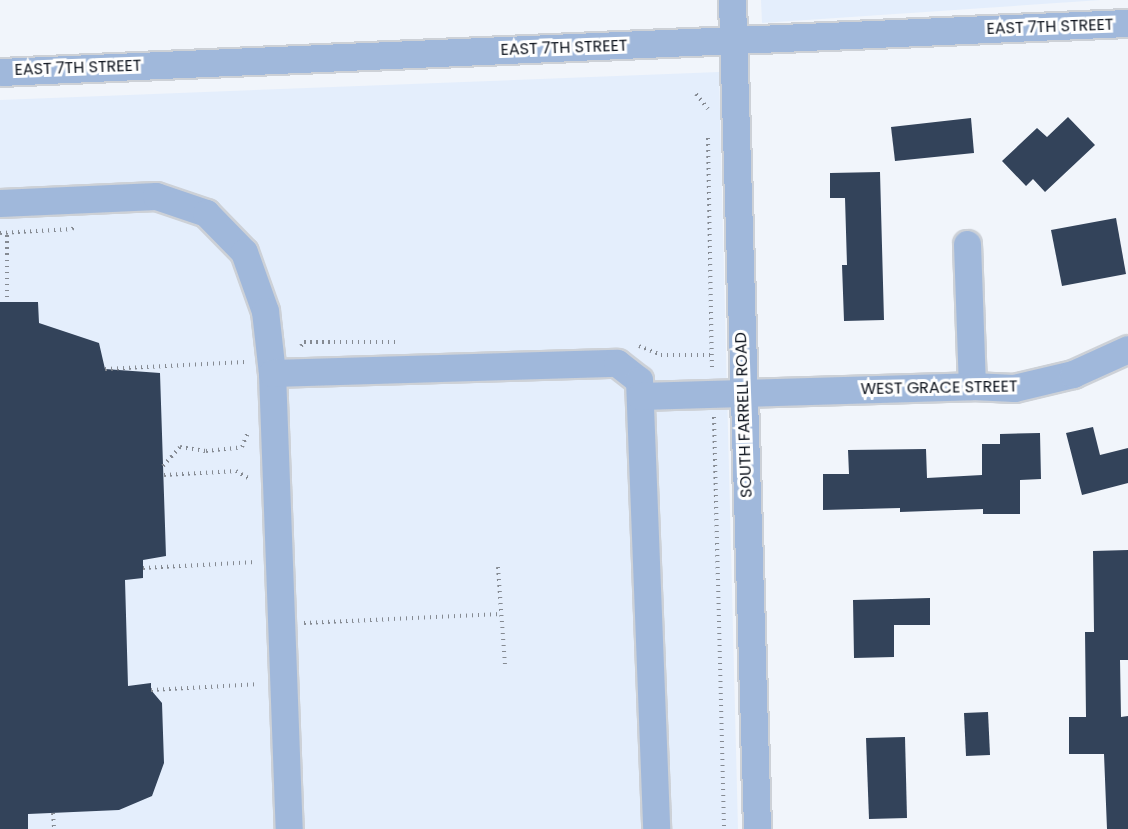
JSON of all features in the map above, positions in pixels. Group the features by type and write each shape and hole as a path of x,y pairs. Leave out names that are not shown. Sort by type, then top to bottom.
{"street":[{"name":"SOUTH FARRELL ROAD","path":"732,0 757,829"},
{"name":"EAST 7TH STREET","path":"0,72 1128,23"},
{"path":"0,203 156,196 206,213 244,252 265,310 259,373 290,829"},
{"path":"967,244 972,386"},
{"name":"WEST GRACE STREET","path":"640,396 972,386 1014,388 1073,374 1128,350"},
{"path":"259,373 617,363 639,380 656,829"}],"path":[{"path":"696,94 708,107 708,116"},
{"path":"708,135 724,829"},
{"path":"0,233 72,229 81,223"},
{"path":"7,233 7,297"},
{"path":"245,351 246,362"},
{"path":"105,369 246,362 259,373"},
{"path":"163,466 180,447 206,451 243,447 248,433 248,421"},
{"path":"164,475 236,471 248,475 255,486"},
{"path":"257,551 258,572"},
{"path":"143,568 258,562"},
{"path":"498,567 505,665"},
{"path":"297,623 501,614"},
{"path":"152,690 262,684 263,695"},
{"path":"53,813 54,829"}],"shaded area":[{"path":"761,0 1101,0 762,23"},
{"path":"719,72 738,829 0,829 0,100"}],"building":[{"path":"1068,117 1095,145 1045,192 1033,179 1026,186 1002,161 1037,128 1047,137"},
{"path":"971,118 974,153 895,161 891,127"},
{"path":"880,172 884,320 844,321 842,265 847,265 845,198 830,198 830,173"},
{"path":"1116,218 1126,274 1062,286 1051,230"},
{"path":"0,302 38,302 39,323 99,343 105,369 160,373 166,556 143,560 143,578 125,580 128,686 151,683 151,690 162,703 164,763 152,796 119,810 28,814 28,829 0,829"},
{"path":"1093,427 1100,455 1128,448 1128,483 1082,495 1066,433"},
{"path":"1040,433 1041,479 1020,480 1020,514 983,514 983,509 900,512 900,508 823,510 823,474 849,474 848,450 926,449 927,478 982,475 982,444 1000,444 1000,434"},
{"path":"1128,550 1128,660 1120,660 1121,717 1128,716 1128,829 1107,829 1104,754 1069,754 1069,717 1086,717 1085,632 1094,632 1093,551"},
{"path":"930,598 930,625 894,625 894,657 854,658 853,600"},
{"path":"988,712 990,755 966,756 964,713"},
{"path":"905,737 907,818 869,819 866,738"}]}
